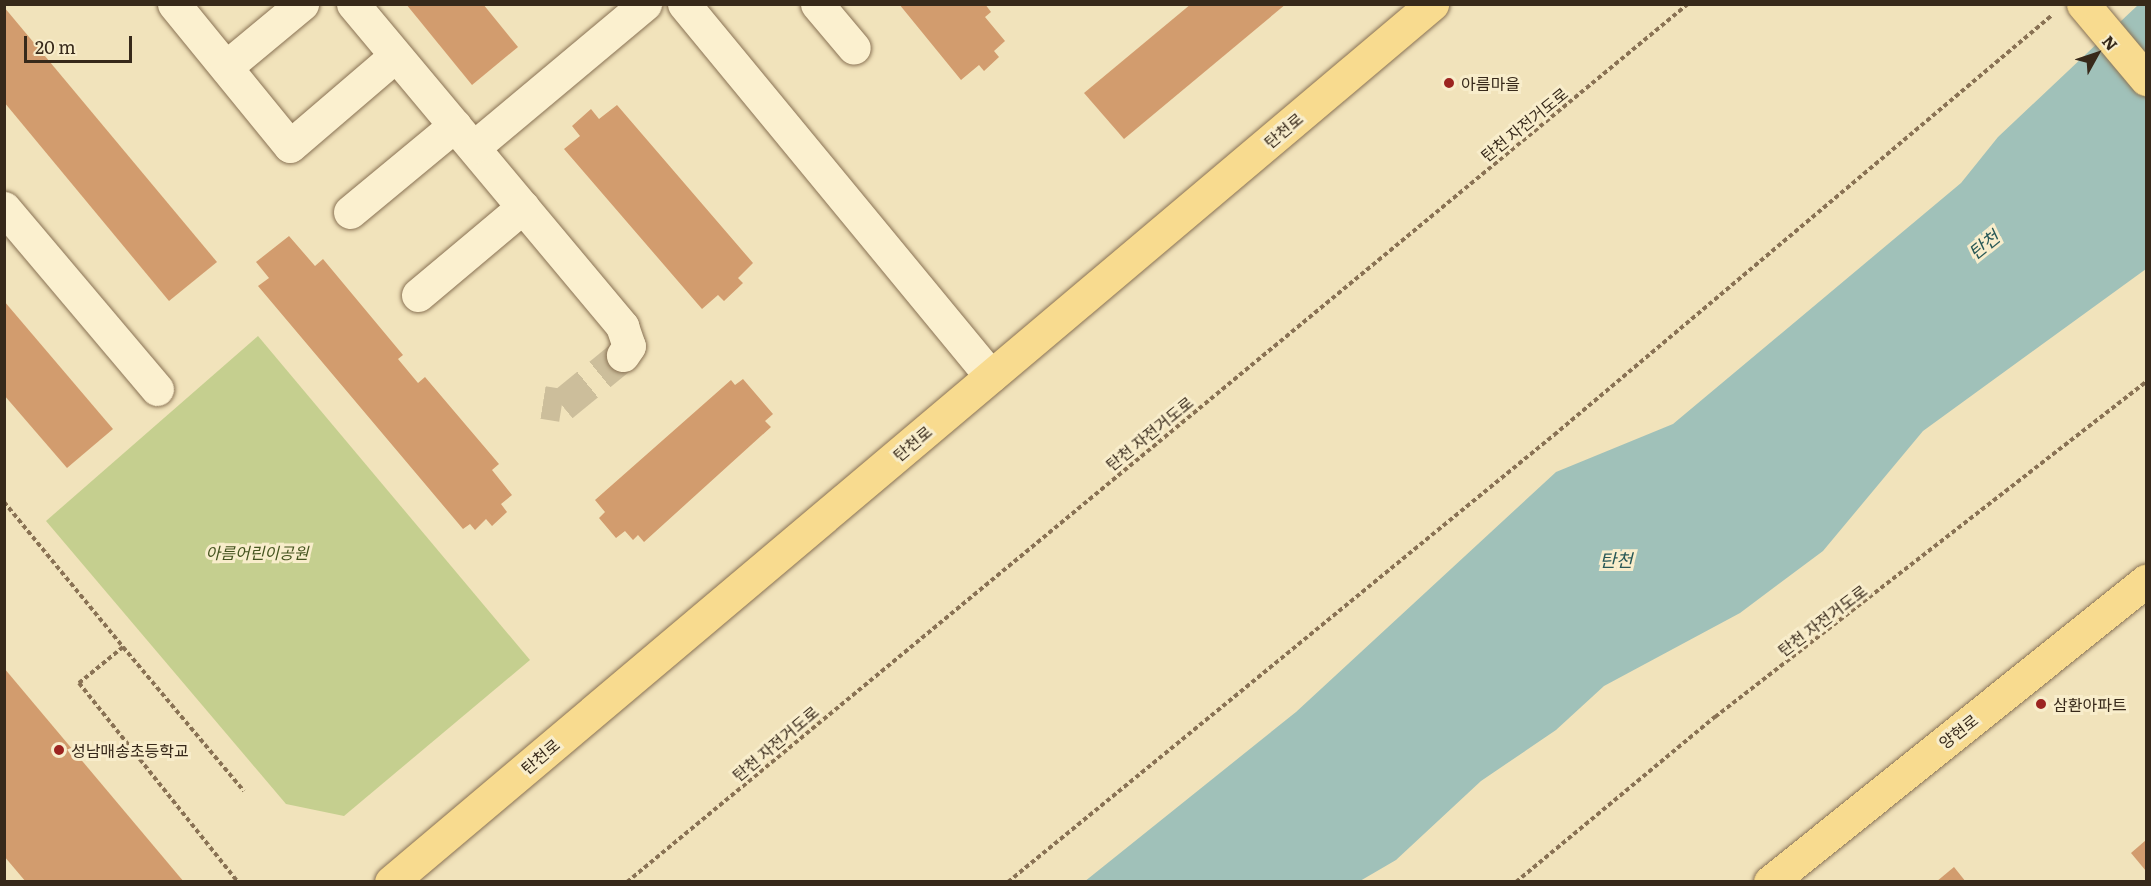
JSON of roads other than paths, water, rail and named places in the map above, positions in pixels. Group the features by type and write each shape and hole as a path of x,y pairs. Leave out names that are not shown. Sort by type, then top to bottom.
{"main road":[{"name":"탄천로","path":"391,882 1432,4"},
{"path":"2070,8 2146,79"},
{"name":"양현로","path":"1770,882 2143,591"}],"lane":[{"path":"226,67 302,4"},
{"path":"353,4 622,326 629,346 623,354"},
{"path":"350,212 465,136 645,4"},
{"path":"684,4 991,376"},
{"path":"817,4 854,48"},
{"path":"184,8 226,67 290,146 396,56"},
{"path":"418,295 523,207"},
{"path":"4,208 157,389"}],"water":[{"name":"탄천","path":"2138,5 2146,5 2146,269 1923,431 1823,551 1740,613 1604,686 1556,730 1481,781 1396,860 1360,881 1084,882 1296,712 1556,472 1673,424 1961,183 1998,137"}],"tunnel":[{"path":"543,402 562,405 623,355"}],"place":[{"name":"아름마을","path":"1449,83"},
{"name":"삼환아파트","path":"2041,704"},
{"name":"성남매송초등학교","path":"59,750"}],"park label":[{"name":"아름어린이공원","path":"257,552"}]}
